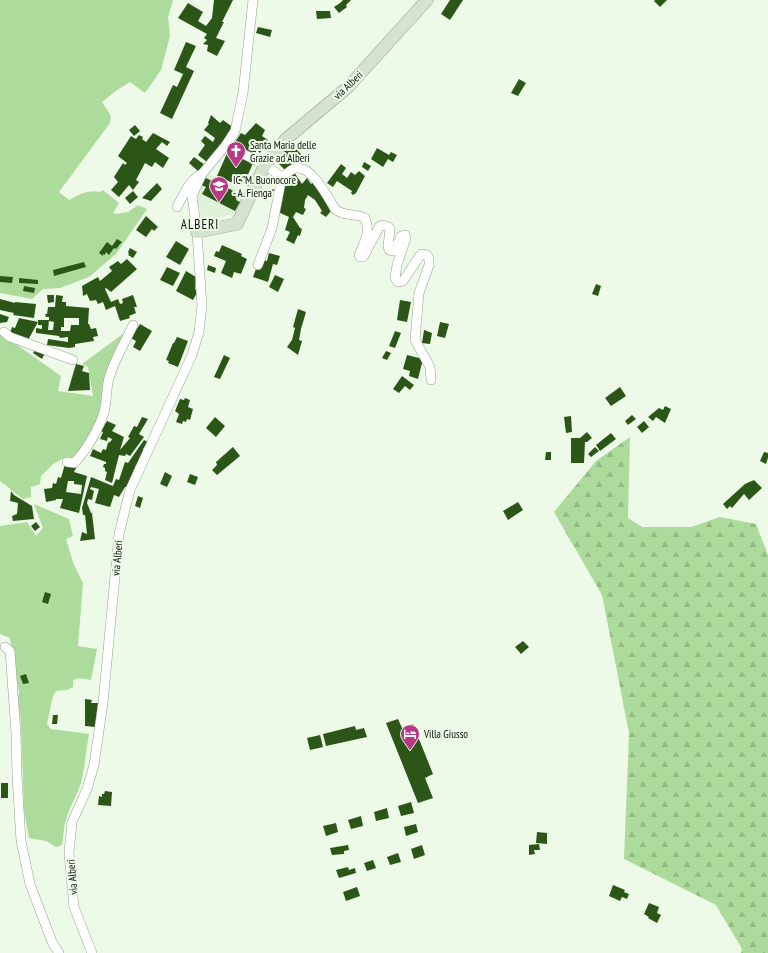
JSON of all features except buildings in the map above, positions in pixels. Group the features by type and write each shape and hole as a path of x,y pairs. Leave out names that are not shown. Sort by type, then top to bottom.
{"street":[{"name":"via Alberi","path":"92,953 74,907 69,853 72,822 87,790 94,765 103,703 119,534 130,490 192,355 199,332 202,306 197,232 192,196 202,174 226,145 235,131 243,93 253,0"},
{"name":"via Alberi","path":"197,232 238,224 264,164 286,139 348,87 427,0"},
{"path":"226,145 264,164 282,177"},
{"path":"258,265 272,228 282,177 293,169 302,169 313,176 339,213 362,216 365,218 368,230 359,255 360,258 364,256 379,227 382,225 389,227 390,229 389,250 394,251 401,236 405,235 406,238 397,265 395,278 398,282 403,280 421,254 427,255 429,258 419,293 415,340 430,367 431,380"},
{"name":"via Alberi","path":"177,207 197,176 202,174"},
{"path":"68,462 74,463 92,439 104,412 109,379 113,367 133,325"},
{"path":"4,332 10,337 73,360"},
{"path":"5,647 10,651 16,733 21,840 30,884 52,942 59,953"}],"shaded area":[{"name":"IC \"M. Buonocore - A. Fienga\"","path":"205,172 245,191 235,213 203,223 195,194"}],"green space":[{"path":"0,0 173,0 168,17 170,36 161,70 145,93 130,82 102,102 111,116 110,123 59,192 69,200 84,193 92,191 100,192 103,190 119,203 113,213 116,214 128,212 138,205 147,209 116,254 89,277 60,288 43,289 32,299 0,293"},
{"path":"127,331 102,411 94,428 74,460 66,457 53,464 41,476 40,484 31,487 31,497 23,499 0,481 0,333 61,376 58,391 93,396 88,367 82,364"},
{"path":"630,437 628,518 642,527 691,527 720,517 756,524 768,555 768,953 741,953 742,949 716,905 624,859 629,733 602,595 554,512 596,461"},
{"path":"34,504 69,519 73,536 66,539 74,565 83,583 78,646 97,649 91,680 79,678 73,680 73,687 67,690 56,691 53,696 47,724 51,729 89,734 81,783 67,815 62,845 56,847 46,841 29,838 24,810 21,724 18,698 19,692 10,638 0,634 0,526 27,522 36,536 43,528"}],"place":[{"name":"Santa Maria delle Grazie ad Alberi","path":"236,168"},
{"name":"IC \"M. Buonocore - A. Fienga\"","path":"219,203"},
{"name":"Villa Giusso","path":"410,751"}],"district":[{"name":"ALBERI","path":"200,224"}]}
